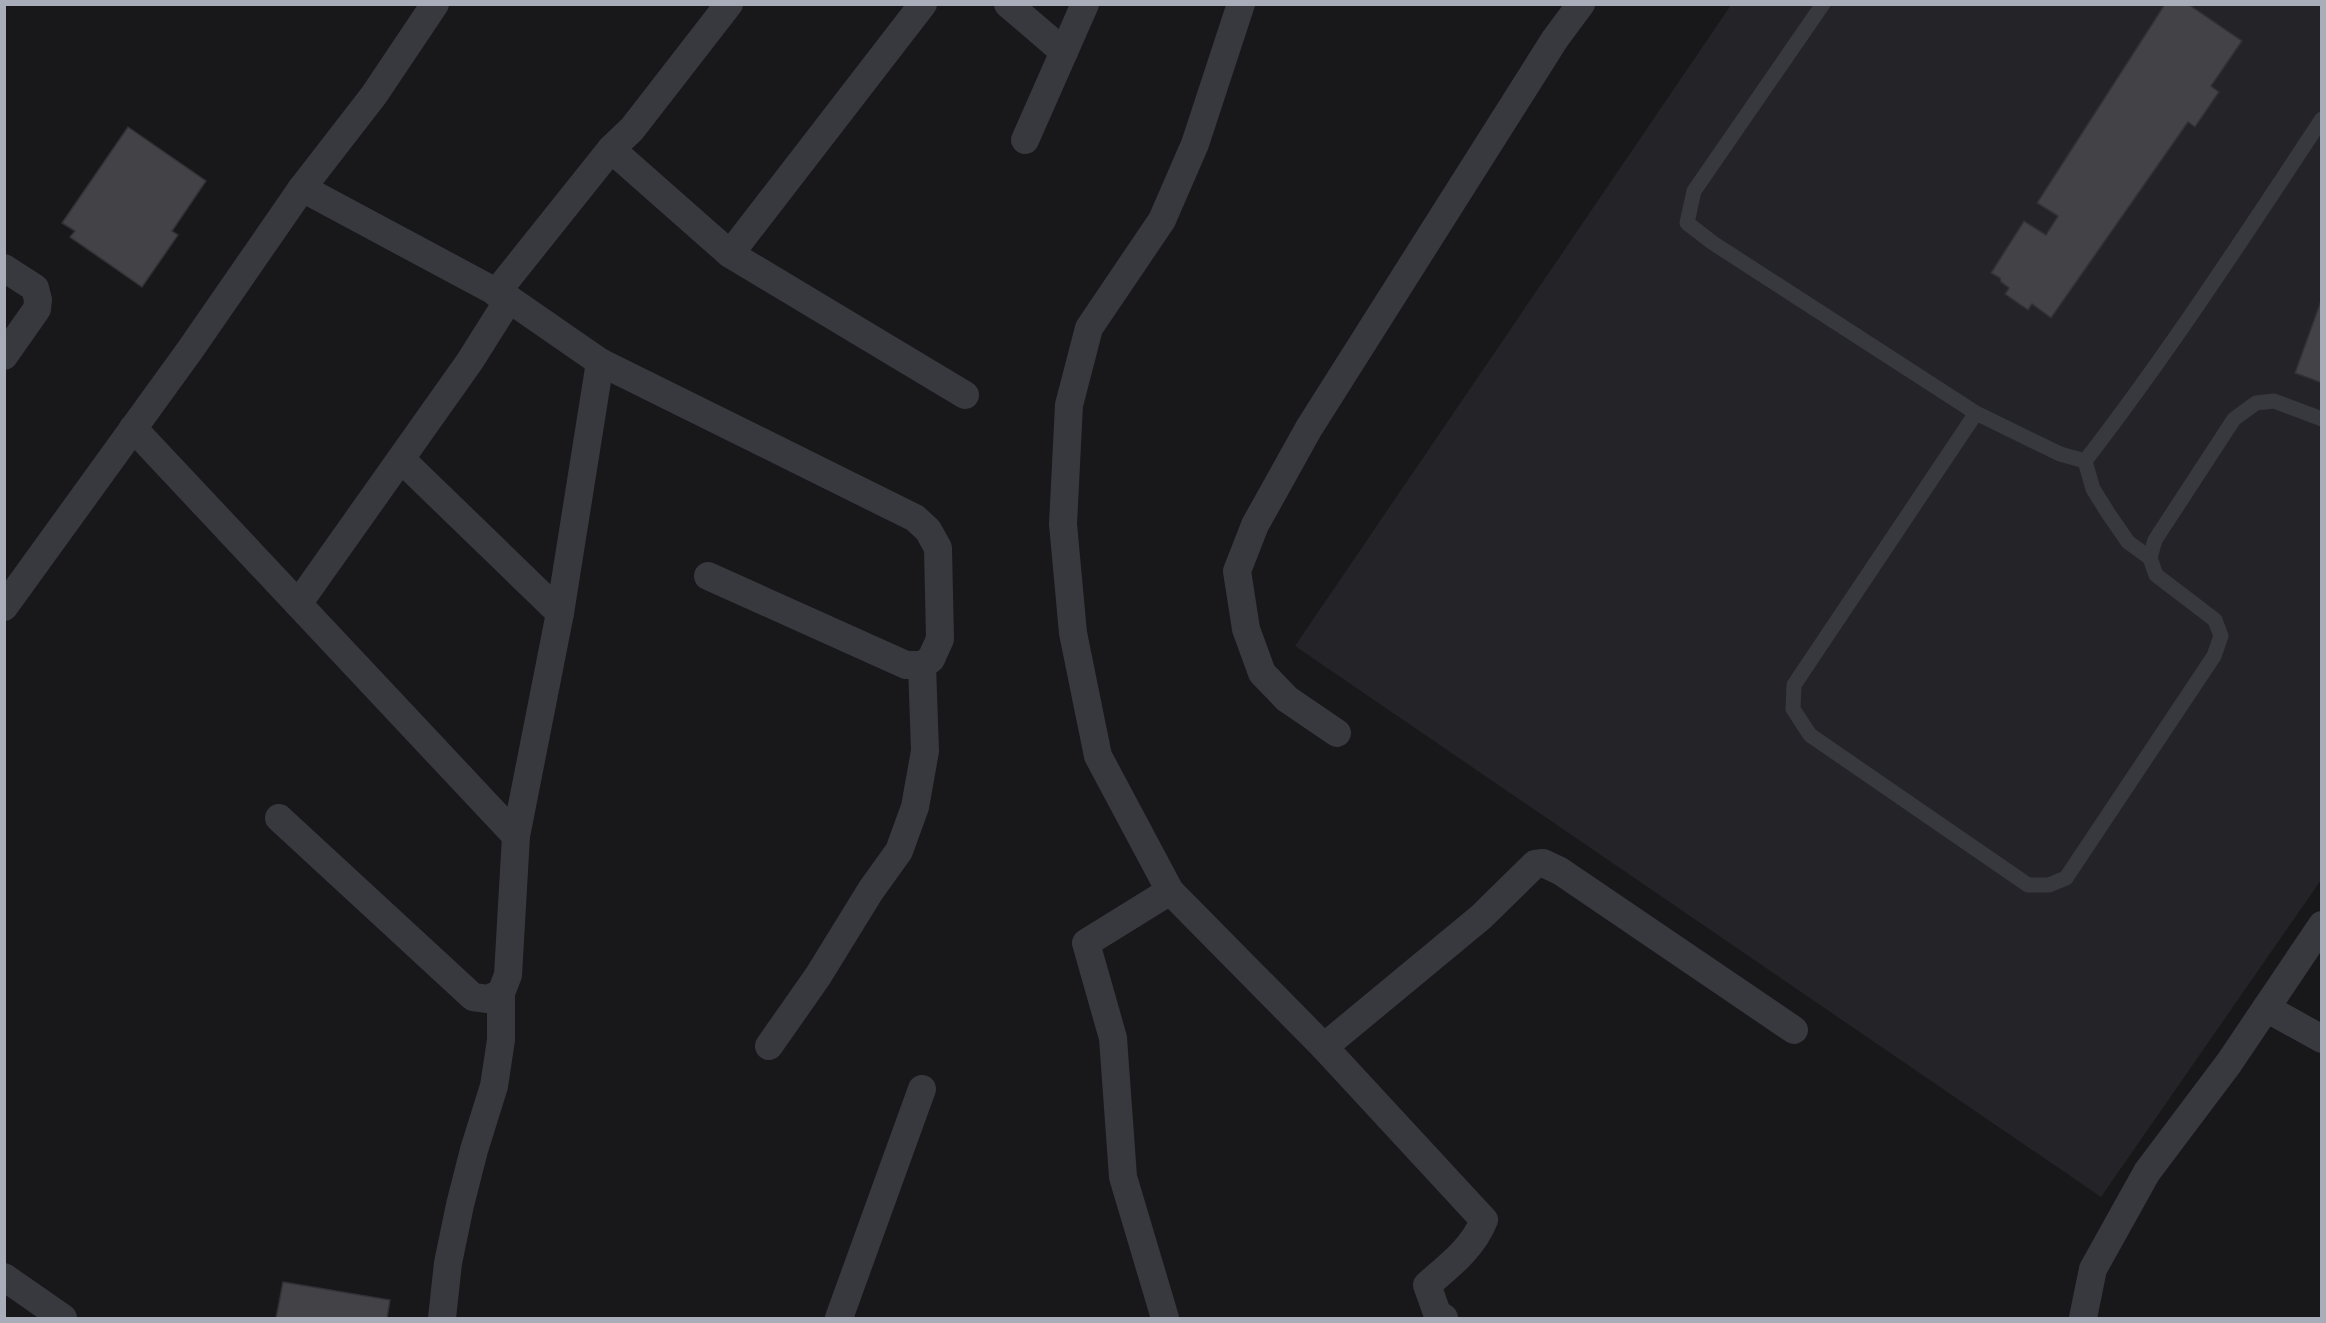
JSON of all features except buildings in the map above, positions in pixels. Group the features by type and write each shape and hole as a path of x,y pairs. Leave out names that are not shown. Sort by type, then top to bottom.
{"street":[{"path":"4,607 302,188 374,95 435,4"},
{"path":"298,604 471,361 503,296 611,149 632,129 729,4"},
{"path":"730,254 923,4"},
{"path":"1008,4 1064,52"},
{"path":"1025,140 1085,4"},
{"path":"1241,4 1195,144 1162,220 1089,327 1069,405 1063,525 1073,633 1098,756 1170,891 1324,1047 1484,1220 1479,1233 1463,1253 1427,1285 1437,1313 1444,1318"},
{"path":"1337,733 1287,699 1262,673 1246,629 1237,571 1255,525 1309,428 1555,39 1581,4"},
{"path":"611,149 730,254 965,395"},
{"path":"302,188 503,296 600,362 915,518 928,530 938,548 940,639 931,659 922,665 906,665 708,576"},
{"path":"4,268 35,288 38,300 37,309 4,356"},
{"path":"442,1318 448,1263 460,1205 494,1086 501,1040 501,993 508,975 516,836 560,613 600,362"},
{"path":"133,428 516,836"},
{"path":"401,459 560,613"},
{"path":"769,1046 818,976 866,898 899,851 915,807 925,751 922,665"},
{"path":"279,818 473,997 488,999 501,993"},
{"path":"1324,1047 1481,917 1535,864 1544,863 1560,870 1794,1030"},
{"path":"1165,1318 1123,1177 1113,1038 1086,943 1170,891"},
{"path":"2083,1318 2093,1269 2147,1172 2229,1063 2322,925"},
{"path":"2266,1008 2322,1039"},
{"path":"839,1318 922,1089"},
{"path":"4,1277 63,1318"}],"lane":[{"path":"1822,4 1694,191 1687,223 1713,243 1976,413 2060,454 2085,461"},
{"path":"2085,461 2154,366 2322,119"},
{"path":"1976,413 1794,685 1793,709 1810,735 2028,885 2049,885 2066,878 2214,656 2222,636 2216,620 2156,575 2150,558 2154,540 2234,419 2256,403 2274,401 2322,419"},
{"path":"2085,461 2093,489 2128,543 2150,558"}],"shaded area":[{"path":"1731,5 2321,5 2321,880 2101,1197 1295,646"}]}
